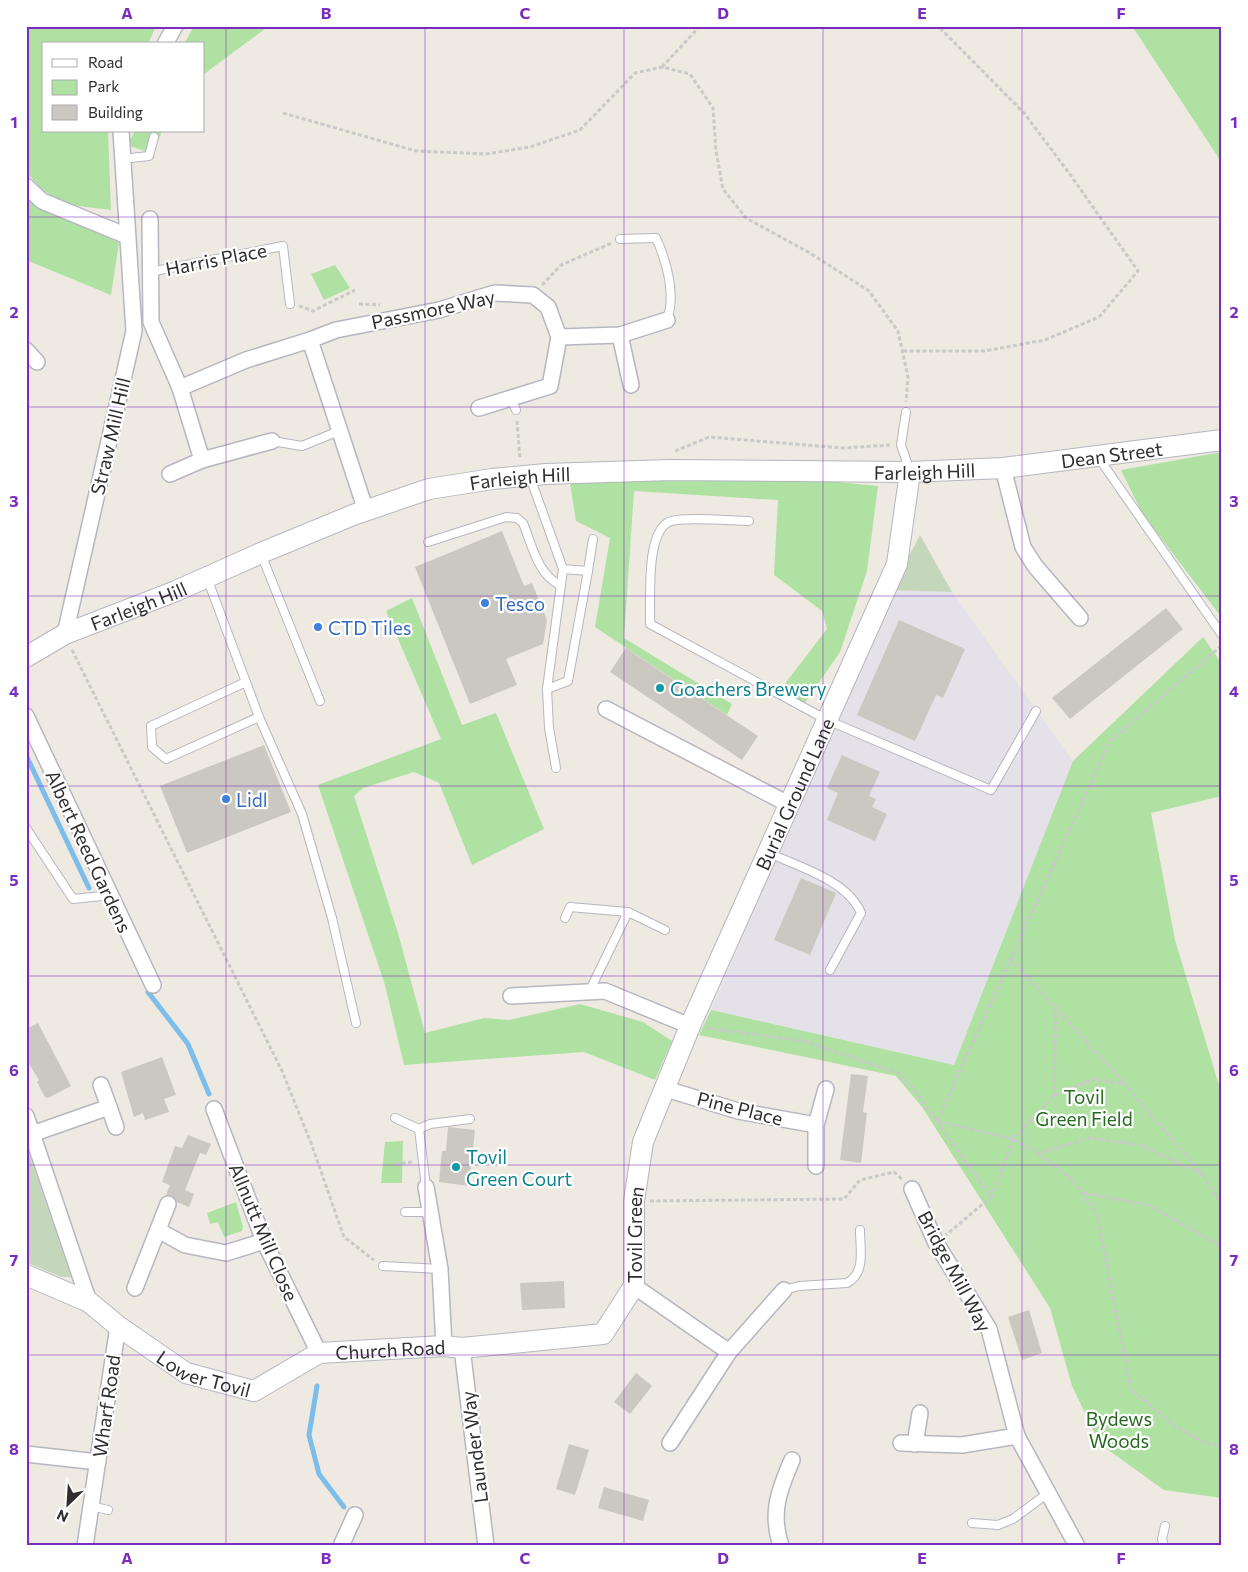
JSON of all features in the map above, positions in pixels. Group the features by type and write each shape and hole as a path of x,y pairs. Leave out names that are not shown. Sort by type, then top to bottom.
{"street":[{"path":"166,42 174,27"},
{"name":"Straw Mill Hill","path":"64,634 134,331 126,236 121,132"},
{"path":"26,186 42,201 126,236"},
{"name":"Harris Place","path":"150,219 151,322 180,388 202,460"},
{"name":"Passmore Way","path":"180,388 246,360 336,330 439,310 495,293 533,295"},
{"path":"479,408 513,405 550,386 559,337 548,307 533,295"},
{"path":"559,337 620,335 667,320"},
{"path":"620,335 631,385"},
{"path":"310,340 366,511"},
{"path":"26,350 37,362"},
{"name":"Dean Street","path":"1003,468 1222,440"},
{"path":"170,474 202,460 272,441"},
{"path":"1003,468 1023,547 1035,566 1080,618"},
{"name":"Farleigh Hill","path":"26,657 64,634 366,511 429,489 492,479 530,476 671,470 910,472 1003,468"},
{"name":"Burial Ground Lane","path":"690,1026 897,564 910,472"},
{"path":"606,709 788,804"},
{"name":"Albert Reed Gardens","path":"26,716 112,894 128,935 153,985"},
{"path":"511,996 605,991 690,1026"},
{"name":"Tovil Green","path":"453,1347 603,1334 634,1286 634,1201 643,1142 690,1026"},
{"path":"101,1085 116,1127"},
{"name":"Pine Place","path":"664,1088 738,1111 816,1125"},
{"path":"816,1166 816,1125 826,1088"},
{"path":"32,1134 109,1107"},
{"name":"Allnutt Mill Close","path":"214,1109 264,1241 320,1353"},
{"path":"26,1116 89,1302"},
{"name":"Launder Way","path":"426,1188 486,1546"},
{"name":"Bridge Mill Way","path":"912,1189 936,1243 989,1328 1017,1436 1077,1546"},
{"path":"135,1288 168,1204"},
{"path":"158,1230 185,1245 226,1253 264,1241"},
{"path":"26,1275 89,1302 118,1326"},
{"path":"634,1286 729,1352"},
{"path":"670,1443 729,1352 784,1290"},
{"name":"Lower Tovil","path":"118,1326 186,1373 254,1391 320,1353"},
{"name":"Wharf Road","path":"85,1546 118,1326"},
{"name":"Church Road","path":"320,1353 453,1347"},
{"path":"920,1413 908,1443 962,1445 1017,1436"},
{"path":"26,1454 98,1462"},
{"path":"781,1546 775,1529 778,1492 792,1460"},
{"path":"341,1546 355,1515"}],"lane":[{"path":"122,159 149,156 154,137"},
{"path":"620,239 656,238 665,257 672,307 667,320"},
{"name":"Harris Place","path":"150,272 283,246 290,304"},
{"path":"906,412 901,445 910,472"},
{"path":"272,441 302,446 340,430"},
{"path":"1098,457 1222,635"},
{"path":"530,476 563,569 547,689 548,728 556,768"},
{"path":"428,542 506,517 517,518 523,523 542,570 550,581 560,585"},
{"path":"749,521 678,520 665,524 657,538 652,562 650,624 827,720 991,790 1036,711"},
{"path":"547,689 568,681 593,539"},
{"path":"261,553 320,702"},
{"path":"563,569 588,571"},
{"path":"206,576 259,717 302,814 332,918 356,1022"},
{"path":"246,682 151,726 152,746 166,759 259,717"},
{"path":"26,828 73,899 112,894"},
{"path":"767,852 826,879 855,900 860,913 830,970"},
{"path":"565,918 570,907 628,912 666,930"},
{"path":"589,992 628,912"},
{"path":"395,1118 420,1130"},
{"path":"420,1130 430,1124 470,1119"},
{"path":"420,1130 426,1188"},
{"path":"404,1212 430,1212"},
{"path":"784,1290 799,1286 847,1283 854,1279 860,1264 860,1230"},
{"path":"383,1266 440,1269"},
{"path":"972,1522 998,1525 1013,1519 1048,1493"},
{"path":"91,1506 108,1510"},
{"path":"1164,1546 1162,1539 1165,1526"}],"path":[{"path":"662,67 700,26"},
{"path":"741,26 798,26"},
{"path":"903,351 985,351 1045,340 1099,317 1138,272 1069,173 1024,113 938,26"},
{"path":"282,113 416,151 486,154 530,147 580,130 635,73 662,67 690,74 713,108 716,151 723,189 746,218 810,253 869,291 898,331 908,377 906,412"},
{"path":"533,295 561,265 620,239"},
{"path":"290,304 307,307 313,311 354,290"},
{"path":"359,304 380,305"},
{"path":"513,405 520,462 530,476"},
{"path":"670,454 709,437 843,448 901,445"},
{"path":"64,634 282,1071 311,1143 344,1237 383,1266"},
{"path":"937,1122 1110,741 1222,646"},
{"path":"1011,959 1203,1174 1222,1205"},
{"path":"1054,1096 1056,1008"},
{"path":"690,1026 804,1041 898,1072 991,1197"},
{"path":"936,1243 991,1197 1012,1139 1054,1096 1093,1079 1124,1084"},
{"path":"937,1122 1012,1139 1038,1153 1074,1181 1097,1214 1131,1389 1174,1426 1207,1444 1222,1446"},
{"path":"1038,1153 1091,1138 1141,1146 1203,1174"},
{"path":"394,1164 423,1162"},
{"path":"634,1201 844,1199 860,1180 894,1172 912,1189"},
{"path":"1082,1193 1149,1205 1222,1248"}],"shaded area":[{"path":"891,590 952,592 1073,761 954,1065 711,1010"}],"green space":[{"path":"26,26 156,26 149,42 42,42 42,132 108,132 111,210 63,202 45,191 26,171"},
{"path":"194,26 269,26 205,73 205,42 185,42"},
{"path":"1132,26 1222,26 1222,163"},
{"path":"134,132 162,132 153,154 127,145"},
{"path":"26,198 119,243 111,295 26,260"},
{"path":"335,265 350,288 324,300 311,274"},
{"path":"1222,452 1222,618 1142,513 1121,470"},
{"path":"765,475 878,486 867,571 840,652 802,707 777,694 827,629 822,611 774,575 778,500 634,491 624,638 732,704 727,715 595,627 610,538 576,521 570,483 575,479"},
{"path":"920,535 952,592 891,590"},
{"path":"412,598 462,725 496,713 544,829 472,865 439,783 414,772 363,788 354,796 398,933 425,1033 484,1018 509,1020 580,1004 643,1022 672,1041 655,1080 584,1052 404,1065 385,985 318,785 441,739 386,611"},
{"name":"Tovil Green Field","path":"1203,637 1222,664 1222,796 1151,813 1175,940 1222,1095 1222,1498 1164,1490 1100,1444 1072,1386 1050,1308 922,1107 896,1076 699,1035 711,1010 954,1065 1073,761"},
{"path":"403,1141 402,1183 381,1183 385,1142"},
{"path":"26,1145 71,1277 61,1277 26,1262"},
{"path":"236,1202 243,1227 242,1231 224,1237 218,1222 210,1224 207,1213"}],"building":[{"name":"Tesco","path":"502,531 524,586 532,583 547,620 543,644 506,659 517,685 470,704 415,567"},
{"path":"1166,608 1183,629 1070,719 1052,698"},
{"path":"899,620 965,649 943,698 936,695 915,741 857,715"},
{"path":"626,648 758,736 742,760 610,672"},
{"name":"Lidl","path":"264,745 291,812 187,853 160,786"},
{"path":"842,755 880,772 869,796 876,799 872,807 887,814 875,841 827,820 838,793 827,788"},
{"path":"801,878 836,893 810,955 774,940"},
{"path":"38,1023 71,1086 48,1098 45,1097 37,1082 39,1080 26,1059 26,1029"},
{"path":"162,1057 176,1095 164,1099 169,1112 145,1120 143,1113 134,1117 121,1072"},
{"path":"851,1074 868,1076 863,1112 867,1113 861,1163 840,1160"},
{"name":"Tovil Green Court","path":"448,1127 475,1130 469,1186 439,1182 442,1151 446,1151"},
{"path":"188,1135 211,1144 206,1155 200,1153 185,1190 194,1194 189,1207 177,1202 172,1196 166,1195 170,1185 162,1182 175,1146 182,1148"},
{"path":"564,1281 565,1308 522,1310 520,1283"},
{"path":"1029,1310 1042,1353 1022,1360 1008,1317"},
{"path":"636,1373 652,1386 630,1414 614,1402"},
{"path":"569,1444 589,1450 575,1495 556,1489"},
{"path":"604,1487 649,1500 643,1521 598,1508"}],"waterway":[{"path":"26,755 89,888"},
{"path":"148,992 188,1044 209,1094"},
{"path":"317,1386 309,1435 319,1474 344,1507"}],"place":[{"name":"Tesco","path":"485,603"},
{"name":"CTD Tiles","path":"318,627"},
{"name":"Goachers Brewery","path":"660,688"},
{"name":"Lidl","path":"226,799"},
{"name":"Tovil Green Court","path":"456,1167"}],"park label":[{"name":"Bydews Woods","path":"1119,1429"}]}
